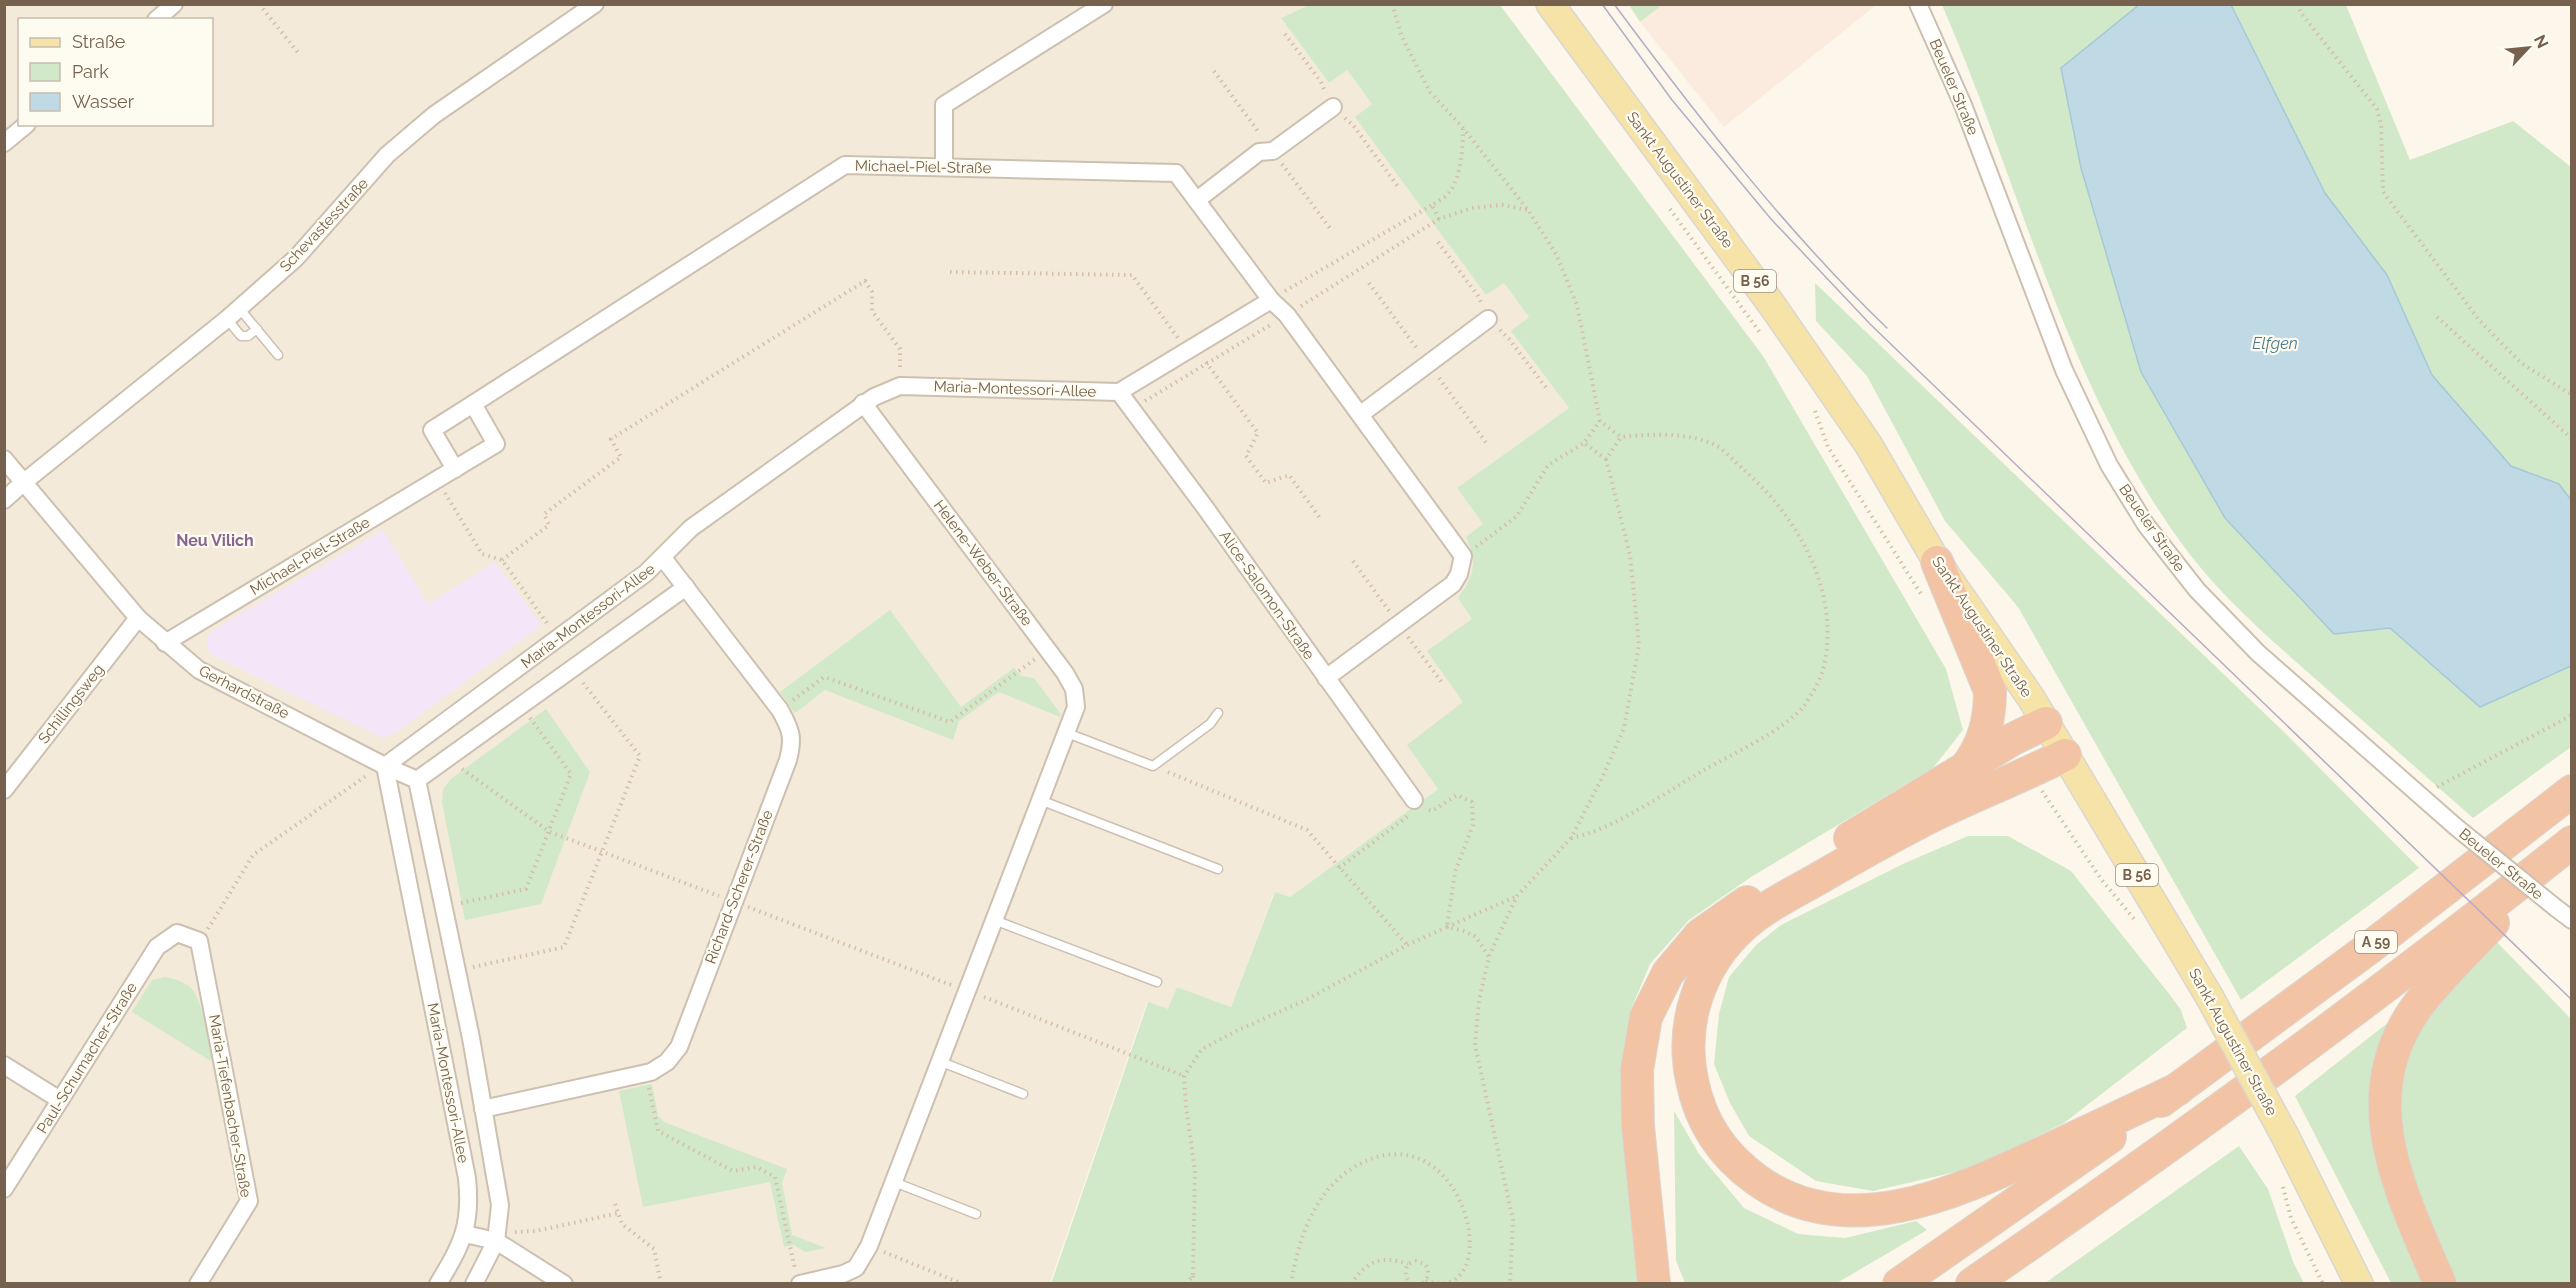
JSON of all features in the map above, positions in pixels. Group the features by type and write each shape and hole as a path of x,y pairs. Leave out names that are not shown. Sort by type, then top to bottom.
{"highway":[{"path":"1937,562 1990,691 1990,713 1987,727 1978,751 1965,768"},
{"path":"1654,1284 1638,1126 1637,1070 1646,1017 1668,973 1700,935 1755,896 1965,768 2046,723"},
{"path":"2065,755 1938,813 1870,849 1768,908 1741,928 1714,958 1698,990 1688,1026 1688,1061 1695,1094 1704,1120 1719,1144 1740,1168 1768,1188 1799,1202 1832,1210 1861,1210 1921,1202 1966,1187 2178,1089"},
{"name":"A 59","path":"1899,1284 2178,1089 2369,948 2571,791"},
{"path":"2440,1284 2402,1195 2394,1168 2385,1118 2388,1067 2402,1031 2417,1007 2560,851"},
{"name":"A 59","path":"1972,1284 2187,1134 2392,983 2560,851"}],"main road":[{"name":"Sankt Augustiner Straße","path":"1550,4 1773,305 1868,444 1937,562 2046,723 2209,996 2285,1136 2359,1284"}],"street":[{"path":"158,18 174,4"},
{"name":"Schevastesstraße","path":"4,500 233,313 296,258 387,155 434,115 595,4"},
{"path":"944,167 944,105 1104,4"},
{"name":"Beueler Straße","path":"1918,4 1963,105 2064,370 2109,465 2146,525 2197,590 2258,653 2456,827 2571,920"},
{"path":"1197,200 1259,152 1273,151 1333,107"},
{"path":"4,143 25,126"},
{"name":"Michael-Piel-Straße","path":"455,469 432,430 845,165 1176,173 1271,300 1287,315 1463,556"},
{"name":"Maria-Montessori-Allee","path":"438,1284 465,1234 470,1203 467,1178 385,766 558,639 663,558 691,528 863,403 900,386 1119,392 1271,300"},
{"path":"1361,414 1488,319"},
{"name":"Alice-Salomon-Straße","path":"1119,392 1417,804"},
{"name":"Helene-Weber-Straße","path":"798,1278 843,1274 856,1268 869,1246 1076,707 1074,689 1048,650 863,403"},
{"name":"Michael-Piel-Straße","path":"165,644 496,444 473,404"},
{"name":"Gerhardstraße","path":"4,459 138,618 165,644 199,670 385,766 417,780"},
{"path":"1326,678 1453,584 1459,574 1463,556"},
{"name":"Richard-Scherer-Straße","path":"483,1108 646,1073 668,1062 679,1047 732,901 788,760 792,742 789,726 780,710 663,558"},
{"name":"Maria-Montessori-Allee","path":"474,1284 502,1245 500,1205 471,1038 417,780 526,712 572,668 686,587"},
{"name":"Schillingsweg","path":"4,790 138,618"},
{"name":"Paul-Schumacher-Straße","path":"4,1189 157,947 177,933 199,941"},
{"name":"Maria-Tiefenbacher-Straße","path":"198,1284 249,1200 199,941"},
{"path":"4,1065 60,1100"},
{"path":"465,1234 502,1245 564,1284"}],"lane":[{"path":"233,313 257,329 278,354"},
{"path":"233,313 241,336 248,336 257,329"},
{"path":"1067,733 1153,766 1210,724 1218,713"},
{"path":"1040,800 1218,869"},
{"path":"994,920 1157,982"},
{"path":"939,1061 1023,1094"},
{"path":"894,1182 976,1214"}],"path":[{"path":"259,4 300,56"},
{"path":"1392,4 1402,36 1430,92 1463,128 1528,210 1556,254 1577,305 1600,421 1621,437 1668,433 1714,443 1750,475 1777,504 1802,540 1821,582 1828,622 1823,671 1803,707 1772,732 1619,819 1584,836 1571,838"},
{"path":"2297,4 2301,14 2377,109 2381,125 2383,192 2479,320 2521,363 2571,395"},
{"path":"1285,34 1321,82 1333,107 1353,125 1399,188"},
{"path":"1271,300 1432,206 1449,193 1463,155 1463,128"},
{"path":"1130,407 1136,407 1439,219 1472,208 1502,204 1528,210"},
{"path":"1666,204 1764,339"},
{"path":"1432,206 1439,219"},
{"path":"1438,242 1478,296 1488,319 1509,339 1547,389"},
{"path":"950,272 1132,275 1191,348 1207,363 1258,433 1246,456 1255,469 1266,483 1289,475 1320,518"},
{"path":"502,560 549,525 544,514 621,457 611,440 865,281 872,292 872,311 900,350 900,386"},
{"path":"2437,317 2571,440"},
{"path":"1814,408 1828,447 1925,602"},
{"path":"1463,556 1517,516 1548,465 1584,443 1600,421"},
{"path":"1605,459 1621,437"},
{"path":"1510,1284 1513,1220 1475,1045 1479,1000 1489,957 1517,896 1571,838 1603,776 1624,728 1639,645 1630,555 1605,459 1584,443"},
{"path":"437,479 482,554 502,560 558,639"},
{"path":"780,710 824,677 950,722 1048,650"},
{"path":"471,974 470,967 564,947 640,756 572,668"},
{"path":"526,712 539,711"},
{"path":"522,724 526,712"},
{"path":"455,897 456,904 526,890 550,832 571,774 526,712"},
{"path":"2420,795 2571,716"},
{"path":"468,760 459,767 550,832 967,990 1184,1076"},
{"path":"199,941 253,855 364,777 385,766"},
{"path":"1153,766 1307,830 1407,945"},
{"path":"2030,772 2049,805 2101,879 2135,921"},
{"path":"1340,868 1417,804 1432,811 1457,795 1472,802 1473,825 1455,872 1447,927"},
{"path":"1194,1284 1195,1171 1184,1076 1202,1049 1306,1000 1407,945 1517,896"},
{"path":"1447,927 1476,937 1489,957"},
{"path":"646,1073 658,1131 733,1171 757,1167 775,1177 798,1278"},
{"path":"1291,1284 1299,1245 1317,1206 1347,1172 1377,1156 1391,1154 1419,1157 1430,1165 1451,1185 1461,1200 1467,1218 1470,1240 1468,1260 1464,1269 1448,1282 1423,1282"},
{"path":"2282,1184 2291,1218 2323,1284"},
{"path":"615,1204 622,1224 654,1249 661,1284"},
{"path":"514,1232 536,1231 619,1214"},
{"path":"502,1245 514,1232 515,1222"},
{"path":"869,1246 963,1284"},
{"path":"1351,1284 1364,1268 1388,1258 1408,1264 1416,1261 1425,1264 1429,1274 1423,1282"},
{"path":"1408,1264 1405,1275 1412,1284"},
{"path":"1186,1284 1193,1276"}],"shaded area":[{"path":"5,5 1309,5 1281,18 1329,83 1347,70 1372,104 1356,117 1486,295 1504,283 1529,317 1512,331 1569,408 1457,488 1483,524 1472,550 1474,567 1469,583 1458,598 1473,619 1464,702 1438,789 1290,897 1274,893 1231,1007 1177,987 1168,1010 1147,1002 1050,1283 5,1284"},
{"path":"1662,5 1876,5 1724,127 1640,22"},
{"path":"383,530 428,604 495,562 542,625 397,732 383,738 212,655 207,648 208,636 213,630"}],"green space":[{"path":"1309,5 1500,5 1763,356 1946,669 1963,730 1933,768 1751,877 1689,920 1650,964 1631,1009 1621,1068 1622,1126 1646,1283 1051,1284 1148,1002 1168,1009 1177,987 1231,1007 1275,892 1290,897 1438,789 1407,745 1463,702 1427,651 1472,619 1458,598 1471,576 1473,562 1466,537 1483,524 1457,488 1569,408 1511,331 1529,317 1504,283 1486,295 1355,117 1372,104 1347,70 1329,83 1281,18"},
{"path":"1629,5 1662,5 1640,22"},
{"path":"1942,5 2140,5 2061,69 2081,168 2141,372 2225,518 2334,634 2390,628 2480,707 2571,666 2571,747 2473,818 2263,632 2192,558 2138,476 2103,412 2046,278 1970,72"},
{"path":"2231,5 2346,5 2410,160 2513,121 2571,167 2571,500 2559,484 2511,466 2432,375 2387,275 2325,193"},
{"path":"1815,283 2283,731 2419,868 2241,1000 2018,607 1945,521 1867,376 1816,321"},
{"path":"890,610 961,707 1014,668 1021,676 1034,678 1061,714 1060,717 999,692 959,721 953,740 825,690 795,713 780,692"},
{"path":"546,709 590,772 541,904 465,920 442,802 443,789 451,779"},
{"path":"1968,836 2008,836 2071,871 2170,995 2181,1010 2187,1028 2064,1123 1973,1168 1873,1191 1816,1181 1749,1136 1730,1103 1714,1064 1719,1014 1729,977 1756,945 1781,925 1905,863"},
{"path":"2494,939 2571,1019 2571,1283 2391,1283 2295,1096"},
{"path":"165,977 185,983 194,992 206,1026 211,1061 132,1012 152,980"},
{"path":"652,1084 658,1116 664,1122 787,1169 782,1183 792,1235 826,1248 805,1252 794,1245 784,1247 770,1182 643,1207 619,1091"},
{"path":"1674,1111 1699,1154 1744,1208 1798,1234 1845,1238 1916,1221 1927,1230 1837,1283 1685,1283 1676,1261"},
{"path":"2239,1146 2268,1189 2294,1264 2304,1283 2045,1283"}],"water":[{"name":"Elfgen","path":"2140,4 2231,5 2325,193 2387,275 2432,375 2511,466 2559,484 2571,500 2571,666 2480,707 2390,628 2334,634 2225,518 2141,372 2081,168 2061,68"}],"tram line":[{"path":"1602,4 1672,100 1771,219 1870,324 2572,1000"},
{"path":"1614,4 1744,172 1813,252 1887,328"}],"district":[{"name":"Neu Vilich","path":"215,540"}]}
